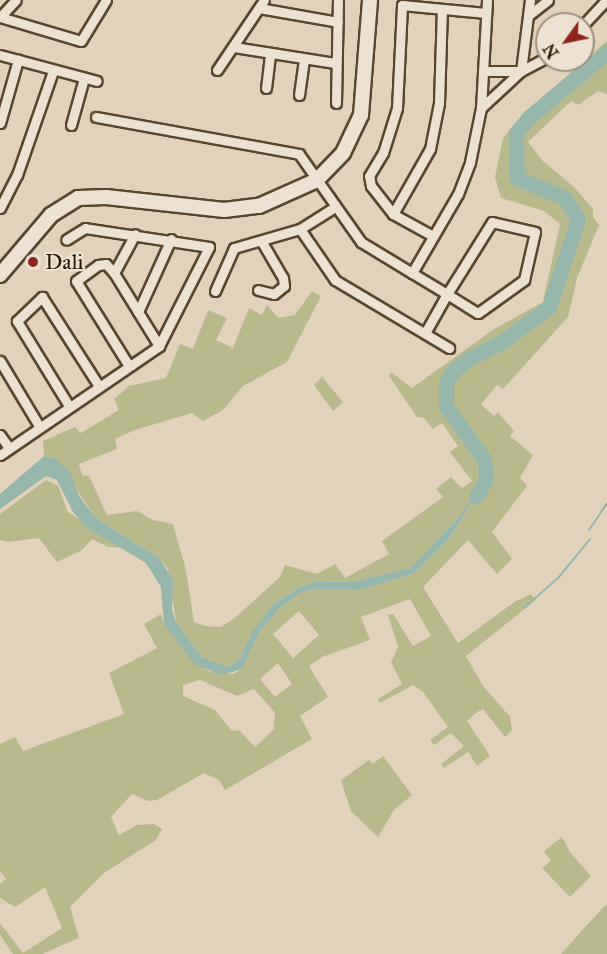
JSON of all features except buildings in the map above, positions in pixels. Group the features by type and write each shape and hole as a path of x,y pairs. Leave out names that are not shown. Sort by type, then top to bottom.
{"street":[{"path":"16,0 0,17 81,41 106,0"},
{"path":"336,103 338,0"},
{"path":"0,275 51,215 78,198 105,197 224,210 259,206 317,180 343,153 361,115 370,0"},
{"path":"412,273 458,194 470,162 481,108 487,0"},
{"path":"521,71 530,0"},
{"path":"529,15 548,0"},
{"path":"595,12 606,0"},
{"path":"217,70 234,48 261,4 338,22"},
{"path":"433,236 393,214 371,186 369,176 383,153 397,108 402,5 486,13"},
{"path":"393,214 430,149 439,103 442,9"},
{"path":"234,48 335,63"},
{"path":"266,88 270,53"},
{"path":"0,55 52,71 97,81"},
{"path":"299,95 304,58"},
{"path":"0,123 18,60"},
{"path":"481,108 521,71 535,63"},
{"path":"0,208 17,175 52,71"},
{"path":"483,71 521,71"},
{"path":"70,125 84,78"},
{"path":"96,117 299,154 361,243 412,273 447,294 478,313 524,280 535,232 492,222 447,294 425,333"},
{"path":"215,291 234,248 262,242 300,229 335,207"},
{"path":"0,454 159,346 209,247 171,239 85,228 66,240"},
{"path":"300,229 335,280 449,348"},
{"path":"114,273 135,234"},
{"path":"138,312 171,239"},
{"path":"258,290 274,294 284,286 283,278 262,242"},
{"path":"129,366 76,281 98,265 106,264 114,273 159,346"},
{"path":"69,405 17,321 42,297 99,386"},
{"path":"0,361 39,426"},
{"path":"0,435 9,448"}],"green space":[{"path":"607,41 607,94 598,91 578,105 571,101 528,142 542,160 575,188 593,209 593,217 599,225 577,278 568,317 503,389 497,385 481,404 494,416 498,412 514,431 510,436 533,455 520,478 527,486 492,532 512,559 497,574 468,540 423,587 458,643 516,601 531,594 536,600 466,656 483,686 510,717 512,730 505,737 483,709 477,712 467,721 490,756 477,766 468,752 444,768 441,764 464,746 451,733 434,745 430,740 448,727 423,692 413,685 380,703 378,699 402,684 391,662 398,647 388,615 393,614 413,646 431,636 410,599 361,617 370,640 322,657 309,666 328,697 300,716 312,739 225,790 219,780 204,773 157,800 148,801 132,794 111,817 119,835 137,825 154,824 162,829 156,840 104,873 70,907 79,938 42,954 13,954 0,935 0,923 23,953 62,928 45,887 15,907 0,898 0,884 6,879 0,871 0,744 15,737 23,751 124,714 109,673 157,648 144,624 161,614 164,624 208,671 233,674 242,669 260,631 280,608 302,592 316,589 359,590 413,574 449,539 485,482 458,518 410,568 356,581 313,582 298,588 273,604 240,658 228,667 202,657 176,622 168,569 159,558 96,518 55,458 44,456 43,441 75,427 81,433 119,410 114,399 129,386 166,378 180,344 193,349 208,310 227,318 216,340 233,348 249,308 262,315 267,305 278,318 295,315 312,291 321,296 287,362 243,386 223,410 203,421 192,413 135,430 115,439 117,449 79,464 82,475 89,476 107,515 137,511 153,520 173,524 186,570 194,622 205,626 221,627 235,618 280,577 285,565 317,574 335,564 345,578 389,554 382,541 443,497 436,489 451,477 462,488 472,481 450,452 458,446 442,423 433,429 424,418 417,417 389,376 391,372 412,388 494,329 543,302 560,224 544,211 501,198 495,177 503,138 530,108 571,72 595,72 595,51","holes":["299,611 319,635 293,658 273,634","278,663 292,684 275,697 260,679","200,680 237,696 254,689 275,713 274,729 255,747 239,730 232,731 215,710 183,696 183,685"]},
{"path":"322,377 343,402 333,411 314,385"},
{"path":"46,480 58,486 68,512 123,548 108,547 92,539 82,550 57,562 39,538 8,542 0,540 0,514"},
{"path":"383,756 412,795 394,810 378,837 351,811 341,780 369,760 373,764"},
{"path":"562,837 570,852 591,876 570,897 542,868 551,861 544,851"},
{"path":"607,904 607,954 561,954 584,928"}],"water":[{"path":"44,456 55,458 70,472 79,496 96,518 159,558 173,579 172,610 176,622 202,657 228,667 240,658 253,631 273,604 298,588 313,582 356,581 410,568 458,518 486,480 449,539 413,574 359,590 316,589 302,592 280,608 260,631 242,669 222,675 196,665 164,624 161,587 146,563 86,527 73,512 57,480 46,476 0,509 0,494"}],"waterway":[{"path":"476,496 486,480 484,459 446,406 446,383 452,372 468,359 503,341 549,307 578,219 565,198 517,178 516,133 529,117 607,52"},
{"path":"589,530 607,503"},
{"path":"525,607 559,577 590,539"}],"place":[{"name":"Dali","path":"33,262"}]}
